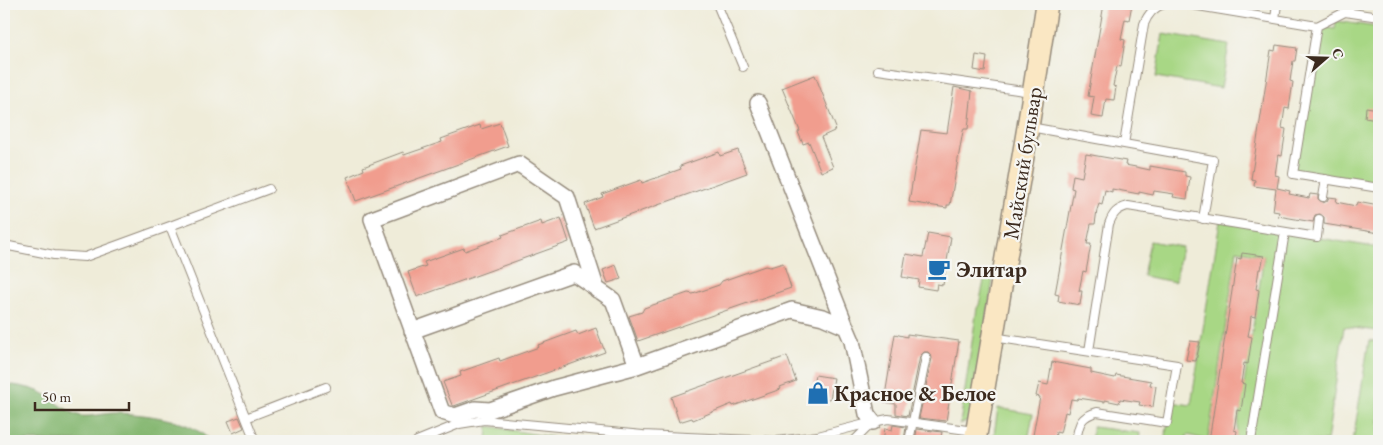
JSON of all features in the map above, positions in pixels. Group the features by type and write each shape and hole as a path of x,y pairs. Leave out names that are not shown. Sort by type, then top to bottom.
{"main road":[{"name":"Майский бульвар","path":"976,436 1047,4"}],"street":[{"path":"758,103 852,341 867,414 873,422"},
{"path":"597,290 567,197 520,164 372,219 442,412 455,416 475,409 490,410 554,388 637,366 792,310 823,317 846,327"},
{"path":"412,331 574,274 613,300 637,366"}],"lane":[{"path":"717,4 743,67"},
{"path":"1124,144 1144,24 1148,15 1164,4"},
{"path":"1186,4 1317,26 1345,12 1379,17"},
{"path":"1275,18 1277,4"},
{"path":"1317,26 1293,174 1379,188"},
{"path":"878,70 1033,92"},
{"path":"1028,127 1213,160 1203,219"},
{"path":"1323,197 1326,179"},
{"path":"4,245 54,255 85,257 268,190"},
{"path":"1089,351 1109,224 1112,215 1119,208 1128,206 1316,236 1320,219"},
{"path":"170,226 255,441"},
{"path":"1251,441 1285,232"},
{"path":"993,337 1177,365 1167,423 1097,412 1088,414 1082,419 1076,441"},
{"path":"909,441 926,357"},
{"path":"246,418 326,387"},
{"path":"417,441 459,424 484,420 643,435 777,440 818,436 888,419 976,436"},
{"path":"854,441 873,422"}],"green space":[{"path":"1336,21 1377,27 1375,36 1379,37 1379,188 1293,174 1317,26 1335,29"},
{"path":"1163,34 1229,45 1221,88 1156,77"},
{"path":"1220,221 1379,248 1379,331 1344,327 1327,441 1235,441 1264,256 1237,250 1208,440 1187,435 1186,441 1165,441 1171,402 1191,405"},
{"path":"1150,241 1182,247 1175,282 1143,276"},
{"path":"985,276 993,280 970,421 960,424 977,308"},
{"path":"1369,340 1379,342 1379,441 1353,441"},
{"path":"4,384 38,391 70,412 81,416 116,413 153,416 192,427 210,441 4,441"},
{"path":"998,408 1033,414 1028,441 993,441"},
{"path":"488,426 568,440 568,441 487,441"},
{"path":"1093,427 1140,433 1139,441 1091,441"}],"building":[{"path":"1104,4 1132,4 1129,20 1125,19 1121,39 1125,40 1121,67 1117,66 1113,86 1116,87 1114,100 1106,99 1103,118 1091,116 1094,97 1088,96"},
{"path":"1276,45 1297,48 1290,81 1293,82 1289,109 1285,108 1282,128 1286,129 1282,156 1278,155 1275,175 1279,176 1277,188 1290,191 1289,194 1309,198 1310,194 1318,195 1318,199 1323,203 1329,197 1337,198 1336,202 1356,206 1357,202 1379,206 1379,233 1324,224 1324,217 1320,214 1315,215 1313,222 1278,216 1279,212 1273,211 1276,189 1254,186 1255,180 1251,179 1271,50 1275,51"},
{"path":"976,55 987,57 985,72 974,70"},
{"path":"815,75 836,128 834,131 821,137 833,167 821,172 809,142 803,144 798,132 800,131 782,88"},
{"path":"954,87 972,91 968,129 963,131 950,205 947,205 947,208 909,202 921,130 947,133"},
{"path":"1366,107 1379,109 1377,120 1365,118"},
{"path":"500,123 508,146 356,201 347,177 364,170 363,167 403,152 404,155 442,142 441,139 480,125 481,129"},
{"path":"738,150 747,173 594,228 585,204 603,197 602,194 641,180 642,183 681,169 680,166 719,152 720,156"},
{"path":"1086,154 1126,161 1125,165 1150,170 1150,166 1185,172 1185,176 1190,177 1187,199 1173,197 1174,194 1154,191 1153,195 1112,189 1112,192 1105,190 1102,205 1099,204 1097,210 1095,224 1091,224 1087,244 1091,244 1086,272 1083,271 1079,291 1082,291 1080,305 1058,301 1059,295 1055,294 1074,189 1071,188 1073,175 1082,177"},
{"path":"561,218 569,242 417,297 408,272 426,266 424,262 464,248 465,251 541,221 542,225"},
{"path":"928,233 951,237 943,285 937,284 936,290 918,287 919,280 902,277 906,254 923,257"},
{"path":"1242,253 1264,256 1261,269 1259,269 1256,289 1259,290 1255,317 1251,316 1248,336 1252,337 1248,364 1244,363 1241,383 1245,384 1241,411 1237,410 1234,430 1237,431 1235,441 1209,441 1237,258 1241,259"},
{"path":"783,263 791,288 638,341 629,316 642,312 644,308 719,285 722,281 765,266 770,267"},
{"path":"616,265 621,279 608,283 603,270"},
{"path":"596,328 605,352 454,406 452,405 443,382 461,376 460,372 499,358 500,361 576,331 578,335"},
{"path":"895,334 907,337 907,334 959,341 946,421 919,418 932,358 928,352 924,352 920,356 908,416 896,414 896,404 884,402"},
{"path":"1190,341 1200,342 1196,361 1186,360"},
{"path":"787,356 796,381 780,387 781,389 733,406 732,404 693,420 692,418 679,422 671,397"},
{"path":"1052,362 1091,369 1091,373 1115,378 1116,375 1151,381 1150,385 1156,386 1153,407 1139,405 1140,402 1120,399 1119,403 1105,400 1105,402 1078,398 1077,400 1071,399 1068,413 1065,412 1060,433 1056,432 1055,441 1032,441 1040,397 1036,396 1039,383 1048,385"},
{"path":"815,375 834,378 830,399 811,397"},
{"path":"239,417 244,428 233,433 228,421"},
{"path":"893,425 906,427 904,441 883,441 885,428 892,430"},
{"path":"917,429 942,432 940,441 915,441"}],"place":[{"name":"Элитар","path":"939,269"},
{"name":"Красное & Белое","path":"818,393"}]}
